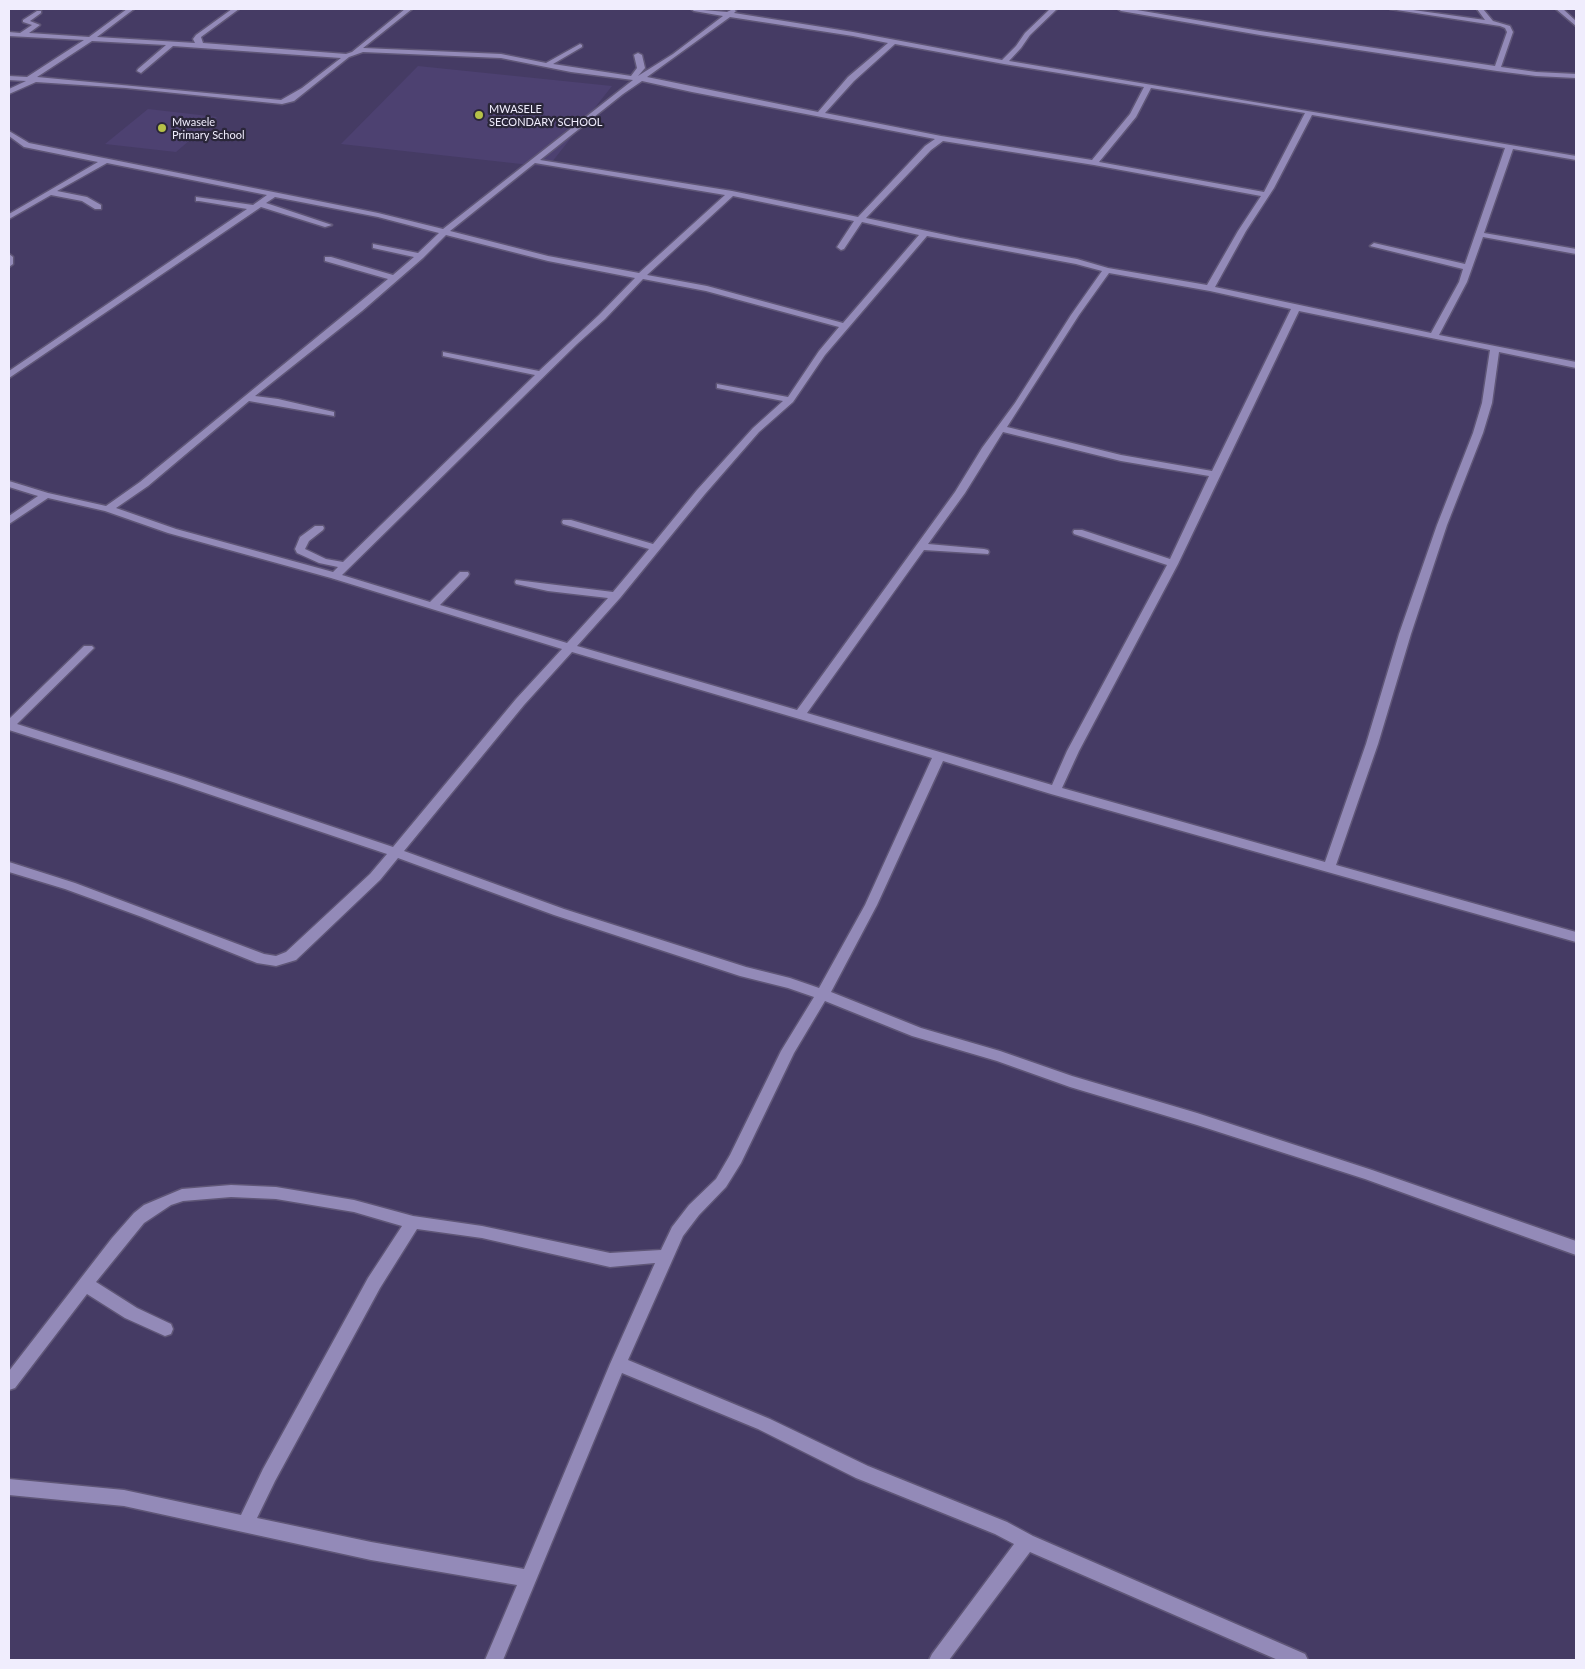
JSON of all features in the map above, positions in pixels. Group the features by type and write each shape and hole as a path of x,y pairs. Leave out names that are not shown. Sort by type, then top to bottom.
{"street":[{"path":"9,92 89,40 131,9"},
{"path":"201,45 196,39 198,36 236,9"},
{"path":"9,78 33,78 282,102 305,90 409,9"},
{"path":"694,9 732,12 1004,62 1576,158"},
{"path":"1004,62 1019,47 1027,34 1054,9"},
{"path":"1121,9 1260,33 1497,69 1536,74 1576,76"},
{"path":"1393,9 1490,22 1508,27 1510,32 1497,69"},
{"path":"1480,9 1490,22"},
{"path":"1559,9 1576,24"},
{"path":"21,35 37,25 25,22 39,12"},
{"path":"108,509 144,484 247,398 359,309 420,256 445,231 637,78 675,55 732,12"},
{"path":"9,34 347,56"},
{"path":"820,114 852,79 893,42"},
{"path":"141,71 171,44"},
{"path":"309,54 314,45"},
{"path":"547,65 580,46"},
{"path":"355,51 490,56 637,78 940,138 1094,163 1264,194"},
{"path":"637,78 641,68 641,60 638,55"},
{"path":"1094,163 1133,115 1149,85"},
{"path":"1210,288 1264,194 1270,188 1310,112"},
{"path":"9,133 27,145 378,215 548,258 707,289 846,326"},
{"path":"841,247 853,227 940,138"},
{"path":"1434,336 1468,267 1510,146"},
{"path":"9,218 49,192 108,160"},
{"path":"534,161 732,194 862,219 1077,262 1107,270 1210,288 1296,308 1576,365"},
{"path":"49,192 84,199 98,207"},
{"path":"335,576 602,317 640,276 732,194"},
{"path":"9,375 273,195"},
{"path":"198,198 258,206 328,225"},
{"path":"9,867 130,908 262,959 276,961 291,956 375,877 520,702 616,596 701,492 756,430 790,400 822,353 925,233"},
{"path":"1478,234 1576,252"},
{"path":"376,246 420,256"},
{"path":"1374,246 1468,267"},
{"path":"9,257 9,264"},
{"path":"328,259 394,278"},
{"path":"800,715 845,650 922,547 1002,429 1075,315 1107,270"},
{"path":"1055,790 1073,751 1173,564 1214,474 1296,308"},
{"path":"1329,868 1372,744 1405,634 1442,526 1478,433 1487,403 1495,348"},
{"path":"446,354 542,374"},
{"path":"720,386 790,400"},
{"path":"247,398 278,402 331,414"},
{"path":"1002,429 1121,458 1214,474"},
{"path":"9,484 46,496 108,509 172,531 335,576 1055,790 1576,937"},
{"path":"9,521 46,496"},
{"path":"567,522 656,548"},
{"path":"319,528 302,542 301,551 323,561 346,566"},
{"path":"1078,532 1173,564"},
{"path":"922,547 984,552"},
{"path":"432,606 464,574"},
{"path":"520,582 548,588 616,596"},
{"path":"88,648 9,726 180,780 314,827 394,852 560,912 736,969 823,994 917,1032 1000,1056 1070,1081 1197,1119 1385,1180 1576,1248"},
{"path":"494,1660 618,1364 677,1232 694,1210 721,1183 736,1159 788,1051 823,994 871,905 939,756"},
{"path":"11,1375 139,1218 166,1200 182,1195 231,1191 276,1193 354,1206 413,1222 482,1232 610,1260 666,1256"},
{"path":"245,1525 269,1475 374,1283 413,1222"},
{"path":"85,1284 131,1313 165,1329"},
{"path":"618,1364 764,1424 862,1472 1002,1528 1028,1542 1295,1659"},
{"path":"9,1487 124,1498 371,1551 528,1578"},
{"path":"938,1660 1028,1542"}],"shaded area":[{"name":"MWASELE SECONDARY SCHOOL","path":"418,66 612,86 548,167 341,144"},
{"path":"148,109 217,117 176,152 105,144"}],"place":[{"name":"MWASELE SECONDARY SCHOOL","path":"479,115"},
{"name":"Mwasele Primary School","path":"162,128"}]}
